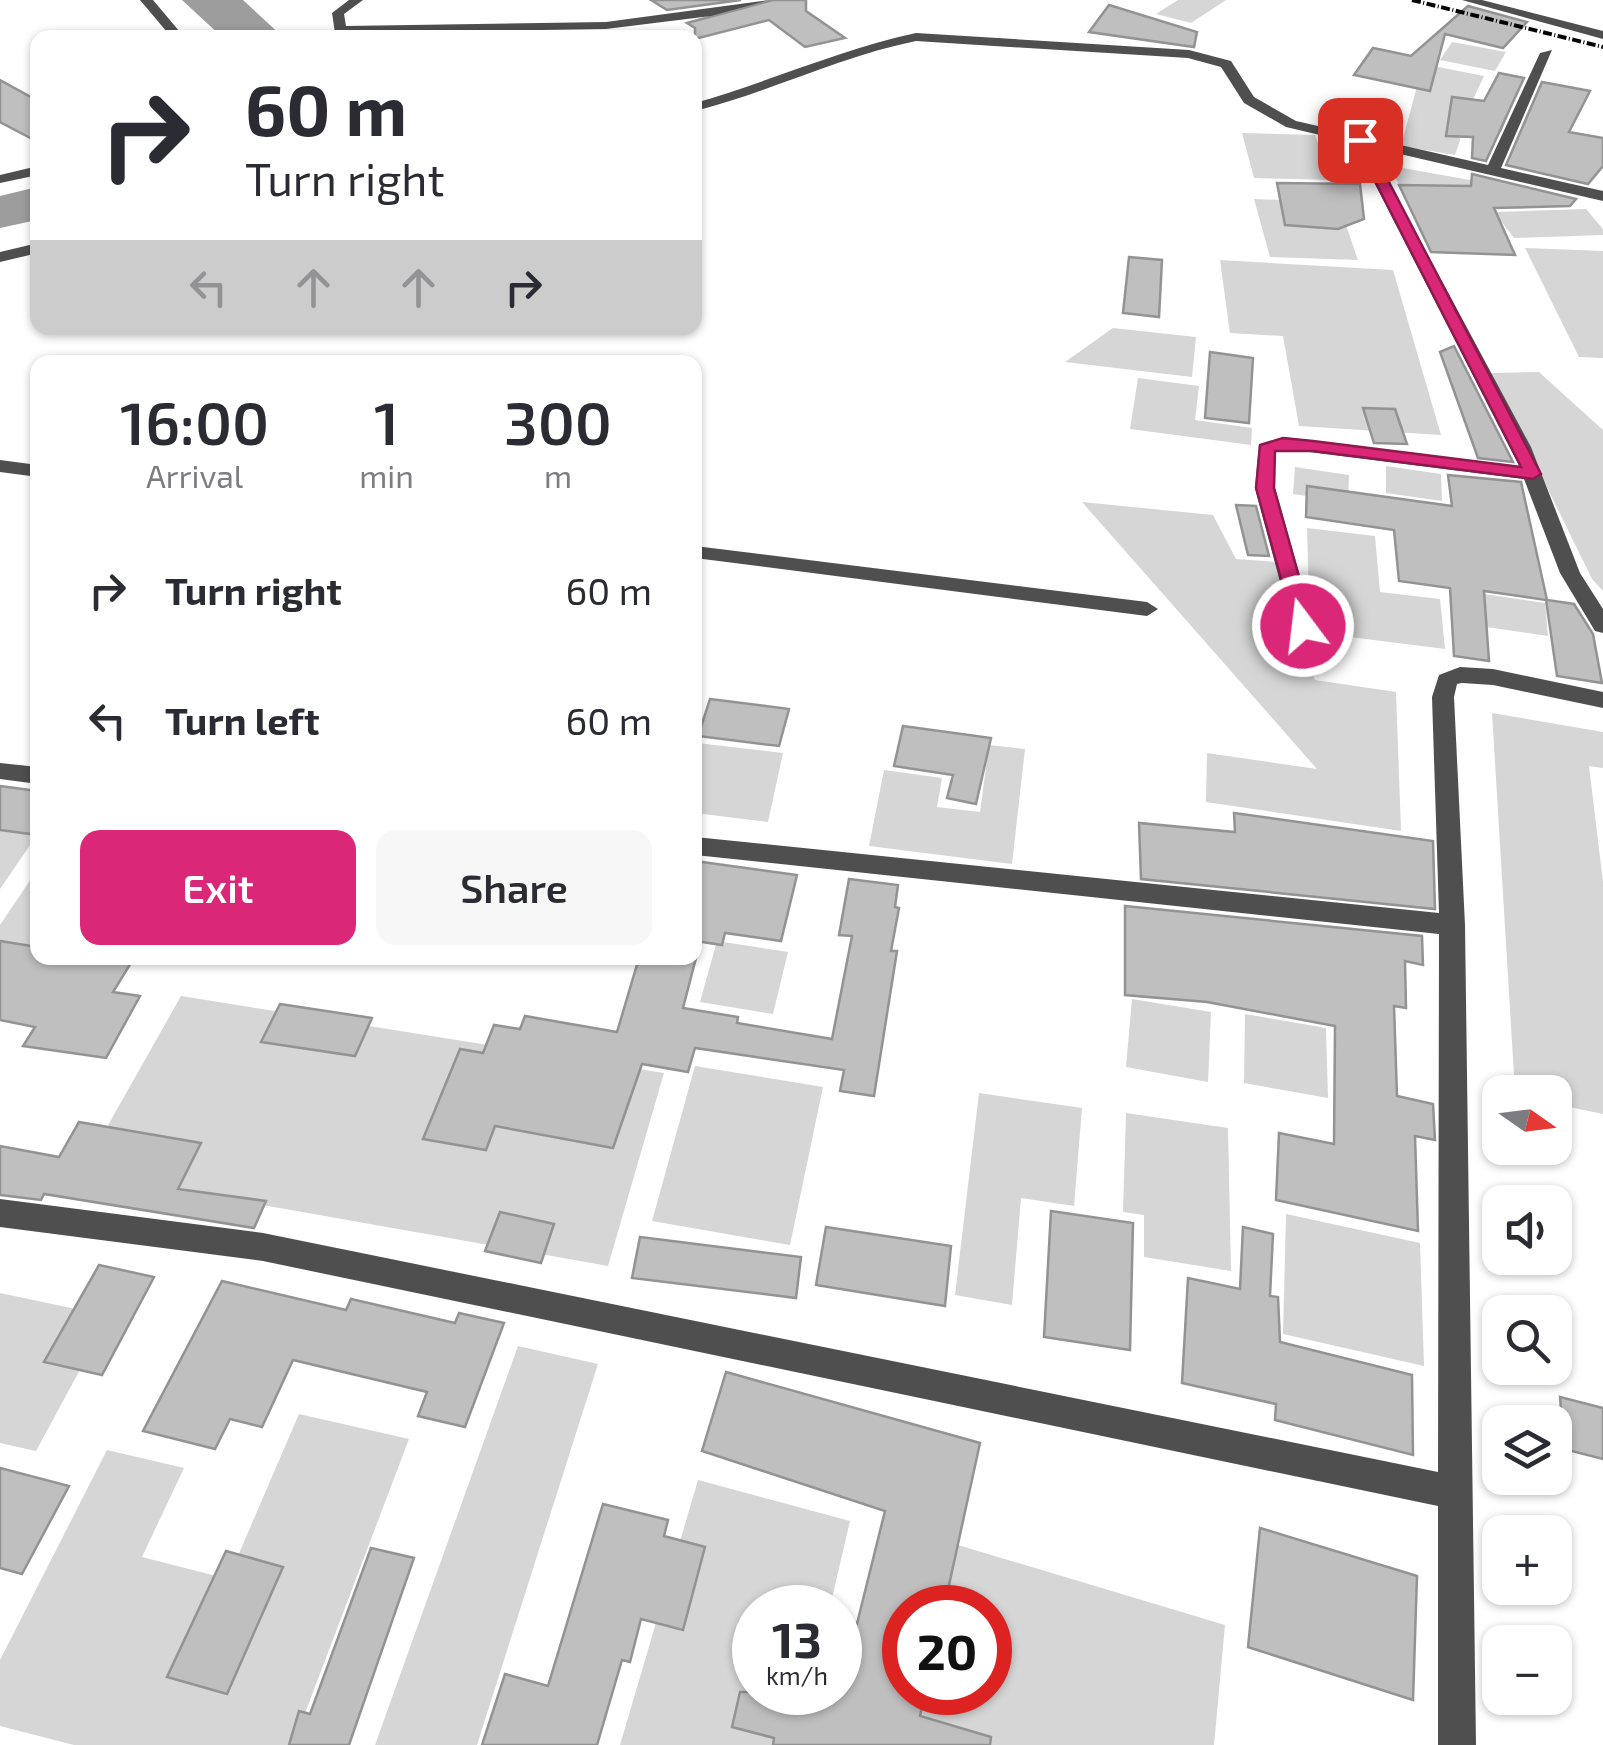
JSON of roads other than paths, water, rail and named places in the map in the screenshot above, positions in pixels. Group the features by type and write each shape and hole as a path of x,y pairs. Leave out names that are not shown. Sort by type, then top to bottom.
{"street":[{"path":"146,0 172,30"},
{"path":"341,30 338,13 357,0"},
{"path":"494,30 608,27 704,16 762,0"},
{"path":"1468,0 1603,35"},
{"path":"702,104 769,86 897,39 1050,42 1220,60 1231,68 1249,100 1291,124 1603,196"},
{"path":"1494,168 1547,53"},
{"path":"1360,140 1533,474 1570,574 1603,626"},
{"path":"0,179 30,172"},
{"path":"0,257 30,250"},
{"path":"1303,626 1265,488 1266,448 1283,443 1533,474"},
{"path":"0,466 30,469"},
{"path":"702,553 1148,609"},
{"path":"1457,1745 1452,925 1442,697 1448,680 1460,675 1494,677 1603,700"},
{"path":"0,772 30,775"},
{"path":"702,847 1452,925"},
{"path":"0,1213 263,1248 1456,1492"}],"railway":[{"path":"1412,0 1603,47"}]}
